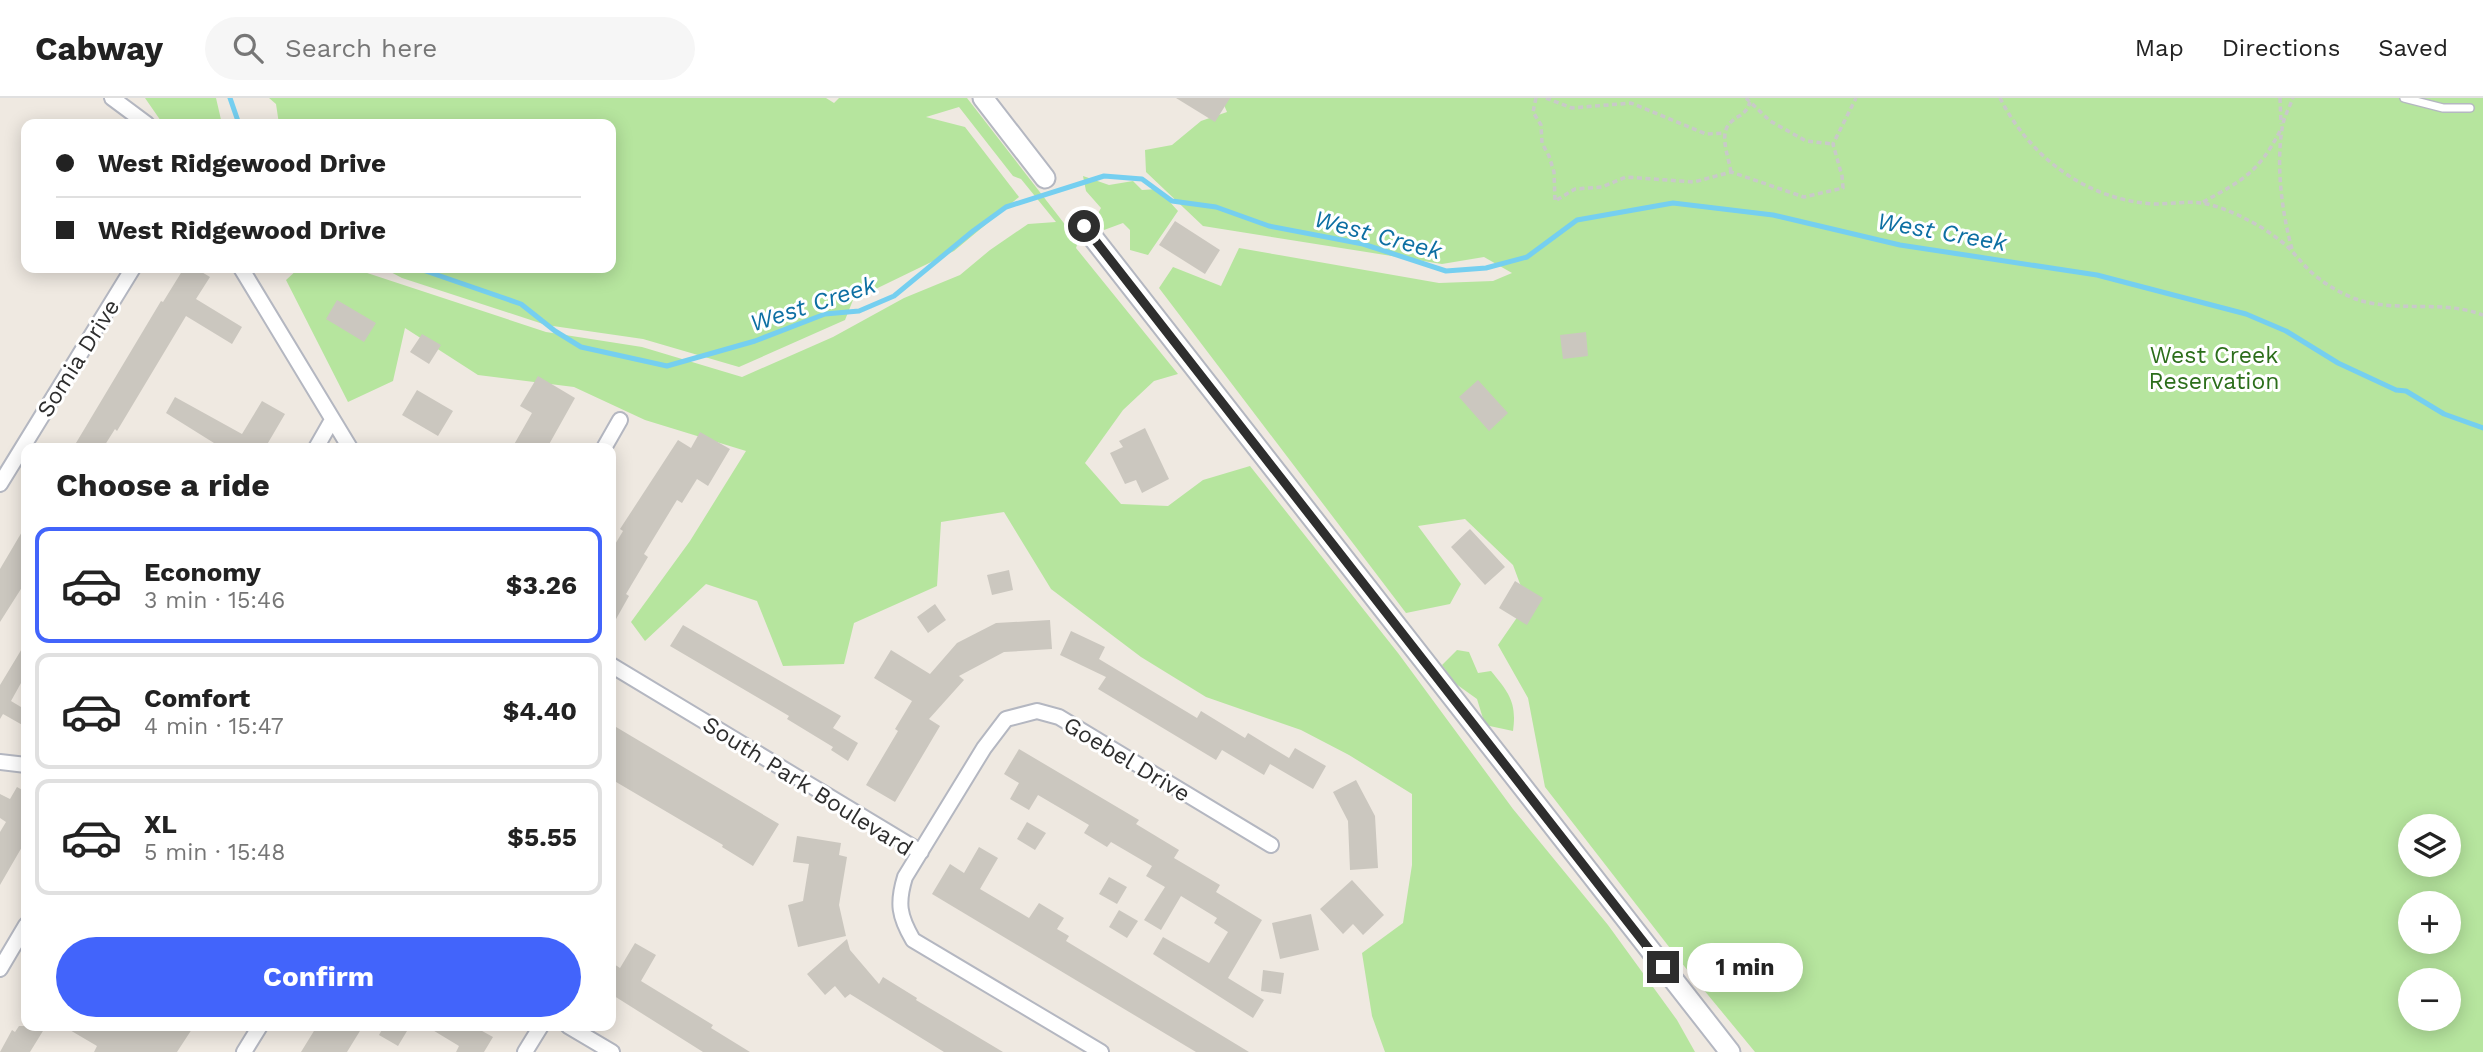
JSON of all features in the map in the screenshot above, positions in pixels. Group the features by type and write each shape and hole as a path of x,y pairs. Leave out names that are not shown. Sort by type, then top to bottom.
{"street":[{"path":"112,98 140,119"},
{"path":"984,98 1045,178"},
{"path":"1084,226 1730,1052"},
{"name":"Somia Drive","path":"25,443 130,273"},
{"path":"244,273 347,443"},
{"path":"319,443 332,420"},
{"path":"607,443 620,420"},
{"name":"Somia Drive","path":"0,484 21,450"},
{"name":"South Park Boulevard","path":"616,668 921,852 905,877 900,894 902,920 914,940 1101,1052"},
{"name":"Goebel Drive","path":"921,852 984,748 1006,719 1037,711 1059,717 1271,845"},
{"path":"0,762 21,764"},
{"path":"0,969 21,933"},
{"path":"244,1052 257,1031"},
{"path":"525,1052 538,1031"},
{"path":"576,1031 612,1052"}],"lane":[{"path":"2404,98 2443,108 2470,108"}],"path":[{"path":"1536,98 1533,112 1541,125 1542,143 1554,172 1555,201 1575,189 1602,187 1626,177 1694,181 1731,172 1804,197 1843,188 1833,144 1856,98"},
{"path":"1546,98 1572,108 1631,103 1706,134 1724,133"},
{"path":"2000,98 2016,126 2031,144 2073,180 2124,200 2152,204 2201,203 2240,216 2279,239 2311,271 2333,288 2360,301 2442,306 2483,315"},
{"path":"2280,98 2281,188 2285,223 2293,251"},
{"path":"2201,203 2241,181 2266,158 2282,128 2293,98"},
{"path":"1731,172 1724,133 1730,122 1745,115 1748,100"},
{"path":"1748,100 1770,121 1806,141 1833,144"}],"green space":[{"path":"145,98 216,98 221,119 160,119"},
{"path":"269,98 826,98 834,103 839,98 967,98 1070,231 1076,248 1178,374 1154,381 1123,410 1085,463 1121,504 1168,506 1203,480 1250,466 1398,653 1513,809 1608,925 1677,1020 1695,1052 1385,1052 1372,1016 1362,953 1403,923 1412,865 1412,794 1349,755 1301,730 1206,697 1141,657 1051,589 1004,512 941,522 937,586 854,623 844,664 783,666 757,601 706,584 645,641 631,622 690,541 746,451 645,420 574,387 478,375 405,328 393,381 348,402 286,280 294,273 367,273 546,332 642,347 742,377 833,337 904,298 960,275 1028,224 1056,222 1021,179 1013,176 959,107 926,117 965,127 1019,197 954,251 853,300 845,320 739,367 643,339 546,325 392,273 616,273 616,119 278,119 276,104"},
{"name":"West Creek Reservation","path":"1221,98 2483,98 2483,1052 1755,1052 1680,961 1545,787 1528,698 1498,645 1527,603 1513,565 1465,519 1418,526 1461,584 1450,604 1406,613 1159,288 1173,267 1221,286 1239,248 1439,283 1493,281 1512,273 1484,257 1442,264 1203,226 1146,172 1145,150 1172,145 1201,121 1227,112"},
{"path":"1083,176 1109,185 1133,181 1142,190 1158,189 1178,211 1148,255 1130,250 1130,230 1123,223 1104,230 1095,219 1101,208 1086,191"},
{"path":"1457,650 1469,652 1478,673 1491,671 1503,686 1513,705 1513,731 1485,725 1477,699 1456,684 1442,665"}],"building":[{"path":"1176,98 1230,98 1215,122"},
{"path":"1175,221 1220,250 1205,274 1159,245"},
{"path":"181,273 203,273 210,277 196,299 242,327 232,344 186,316 117,431 115,429 106,443 76,443 161,301 163,302"},
{"path":"337,300 376,323 364,342 326,319"},
{"path":"1586,332 1588,356 1563,359 1560,335"},
{"path":"422,334 441,345 429,364 410,352"},
{"path":"538,376 575,398 550,443 515,443 532,413 520,406"},
{"path":"1478,380 1508,413 1489,431 1459,397"},
{"path":"417,390 453,411 438,436 402,415"},
{"path":"175,397 242,434 262,401 285,414 268,443 214,443 166,413"},
{"path":"1145,428 1169,479 1142,493 1136,480 1125,484 1110,453 1123,447 1119,441"},
{"path":"700,432 730,449 708,486 697,479 682,503 677,500 644,554 648,557 626,594 629,596 616,619 616,543 623,531 620,529 678,440 691,448"},
{"path":"1470,529 1505,567 1485,585 1451,547"},
{"path":"21,533 21,589 0,622 0,569"},
{"path":"1009,570 1013,590 992,595 987,575"},
{"path":"1515,581 1543,598 1527,625 1499,608"},
{"path":"935,604 946,620 928,633 917,617"},
{"path":"1050,620 1052,649 1004,652 959,676 964,680 929,719 940,726 895,802 866,785 898,731 895,729 912,701 874,678 891,650 930,674 957,643 996,623"},
{"path":"683,625 841,716 833,728 858,743 848,761 831,750 833,747 787,719 789,716 670,646"},
{"path":"1071,631 1105,647 1099,659 1197,718 1201,711 1245,738 1248,733 1289,758 1295,748 1326,766 1313,789 1270,764 1264,775 1222,750 1216,760 1098,689 1106,677 1060,655"},
{"path":"21,650 21,683 11,701 21,707 21,724 3,714 0,719 0,685"},
{"path":"616,727 779,824 753,866 722,847 723,845 616,782"},
{"path":"1019,749 1139,820 1136,824 1179,850 1174,858 1220,885 1216,892 1262,920 1228,978 1264,1000 1253,1018 1153,954 1163,937 1209,963 1228,932 1214,923 1217,918 1181,896 1161,930 1144,920 1165,887 1146,876 1152,866 1111,842 1107,847 1084,833 1089,825 1038,795 1029,810 1010,799 1019,783 1004,774"},
{"path":"1356,780 1375,816 1378,868 1350,870 1348,821 1333,792"},
{"path":"17,787 21,789 21,849 0,885 0,832 6,822 0,818 0,794 10,799"},
{"path":"1027,822 1046,833 1035,850 1017,839"},
{"path":"797,836 841,843 839,855 847,857 839,905 846,936 798,947 788,905 803,901 809,864 793,862"},
{"path":"979,847 998,858 980,889 1029,918 1039,903 1064,918 1057,929 1069,936 1066,941 1249,1052 1196,1052 932,894 950,864 964,873"},
{"path":"1109,877 1127,887 1117,904 1099,894"},
{"path":"1352,880 1384,915 1363,935 1353,924 1343,934 1320,909"},
{"path":"1119,910 1138,921 1127,938 1109,927"},
{"path":"1311,914 1319,950 1280,959 1272,923"},
{"path":"847,939 850,950 879,984 883,977 1003,1052 944,1052 850,994 845,998 835,986 825,995 807,974"},
{"path":"635,943 656,955 641,981 713,1025 711,1028 750,1052 703,1052 616,997 616,965 620,968"},
{"path":"1263,970 1284,973 1281,994 1261,991"},
{"path":"19,1026 21,1031 43,1031 30,1052 0,1052 12,1030 15,1032"},
{"path":"72,1031 191,1031 177,1052 94,1052 97,1046"},
{"path":"314,1031 360,1031 347,1052 301,1052"},
{"path":"381,1031 407,1031 398,1046 379,1035"},
{"path":"434,1031 482,1031 493,1037 484,1052 456,1052 459,1046"}],"waterway":[{"name":"West Creek","path":"230,98 237,119"},
{"name":"West Creek","path":"431,273 521,304 555,331 581,347 667,366 755,341 825,314 859,311 894,296 1006,207 1104,176 1142,179 1172,201 1216,207 1269,226 1363,244 1446,271 1486,268 1527,257 1577,220 1673,203 1773,215 1900,245 2097,275 2246,314 2286,331 2338,363 2396,390 2406,391 2444,414 2483,428"}],"route":[{"path":"1084,226 1663,967"}]}
